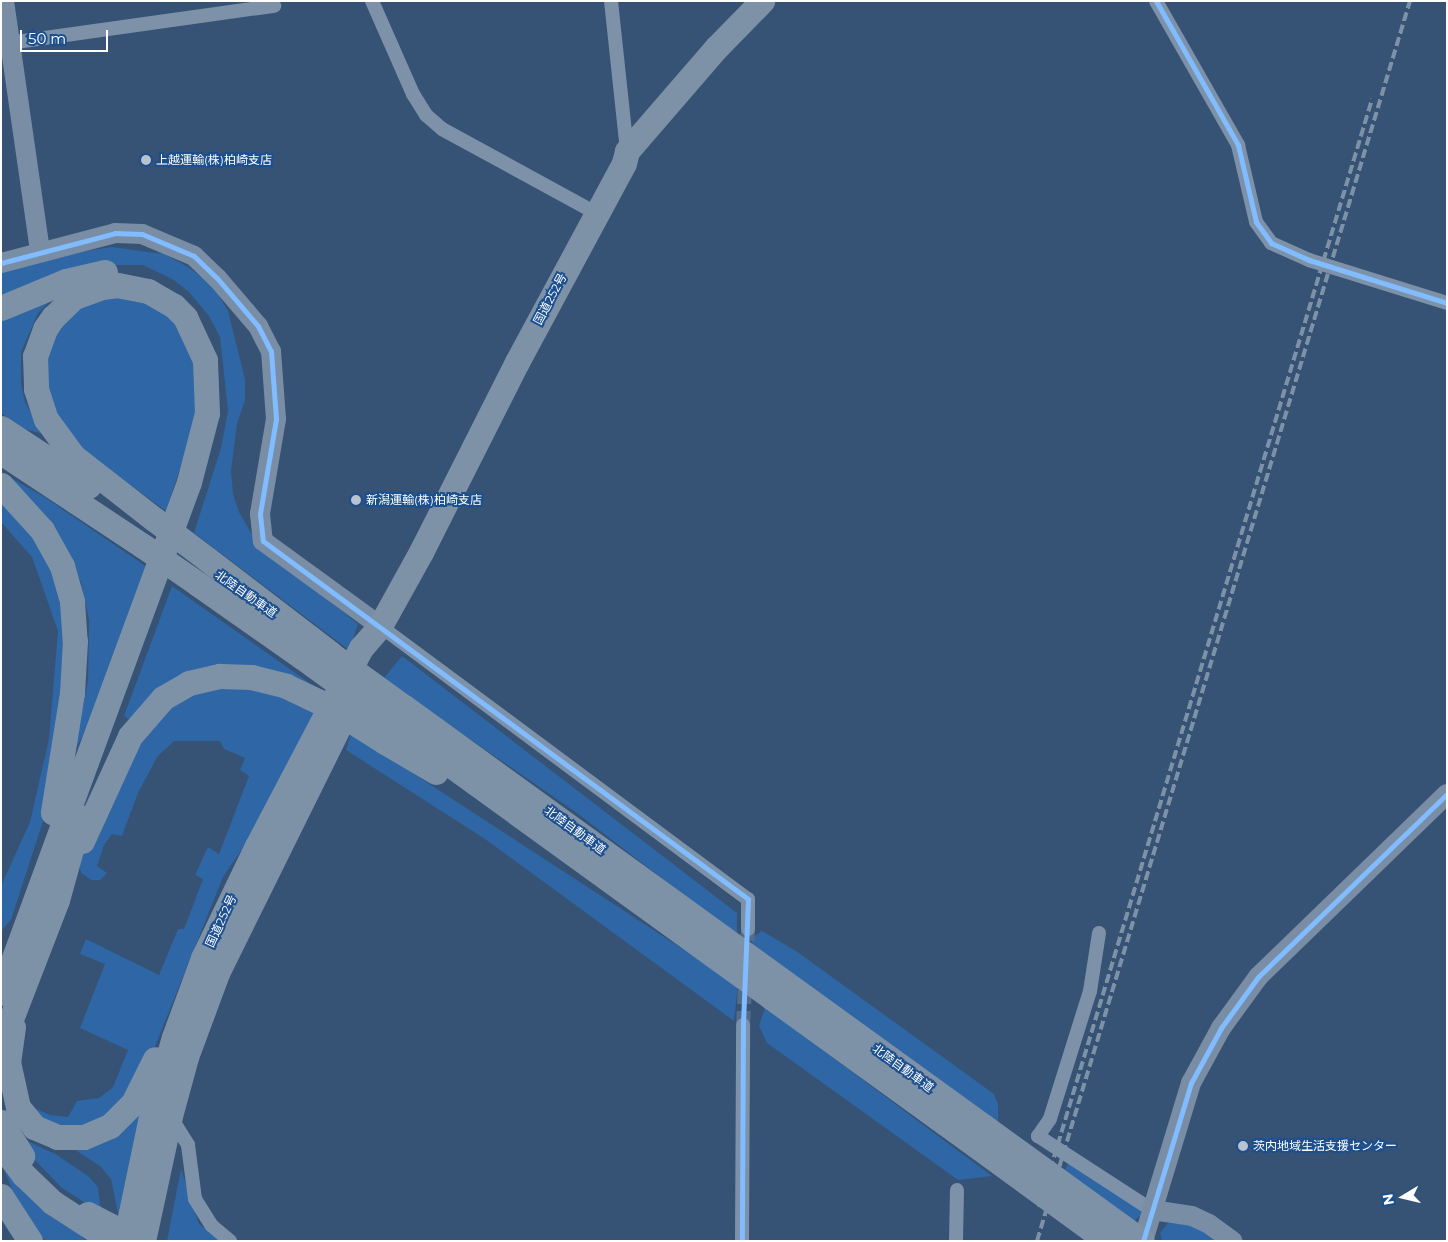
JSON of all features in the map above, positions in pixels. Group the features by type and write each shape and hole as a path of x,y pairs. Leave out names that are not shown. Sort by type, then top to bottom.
{"highway":[{"name":"国道252号","path":"124,1241 151,1117 174,1037 210,942 257,846 361,648 380,626 421,552 596,213 624,163 627,151 753,6"},
{"path":"1,308 85,276 122,272 155,278 184,294 204,318 212,332 221,367 222,403 211,460 87,794 47,896"},
{"path":"1,1044 9,1000 47,896 189,482 207,413 205,360 185,317 174,306 148,291 117,285 102,287 74,297 49,323 35,356 36,389 46,419 73,456 149,530"},
{"name":"北陸自動車道","path":"1,428 149,530 308,645 394,724 620,888 981,1137 1143,1241"},
{"name":"北陸自動車道","path":"1,452 149,530"},
{"path":"1,485 42,530 53,548 68,584 75,621 68,724 47,896"},
{"name":"国道252号","path":"141,1241 170,1116 186,1057 217,972 254,892 338,730 372,656 380,626"},
{"name":"北陸自動車道","path":"308,645 340,661 394,724 981,1137 1107,1241"},
{"path":"47,896 122,753 151,708 176,689 220,676 251,677 286,686 326,705 394,724"},
{"path":"9,1000 8,1062 13,1094 25,1119 44,1133 70,1139 84,1137 110,1126 133,1103 142,1087 198,953 257,846"},
{"path":"149,1241 170,1116"},
{"path":"1,1122 28,1164 85,1219 141,1241"},
{"path":"1,1145 34,1185 85,1219 112,1241"},
{"path":"1,1196 30,1241"}],"street":[{"path":"4,1 6,43 40,252"},
{"path":"372,1 413,94 426,115 442,129 596,213"},
{"path":"611,1 627,151"},
{"path":"1156,1 1238,145 1256,222 1271,243 1309,260 1447,303"},
{"path":"6,43 274,6"},
{"path":"1,263 115,233 142,234 194,256 218,278 258,326 271,351 276,418 260,514 262,541 380,626 748,899 748,929"},
{"path":"1143,1241 1192,1083 1220,1028 1258,977 1447,794"},
{"path":"1099,933 1090,991 1050,1119 1038,1136 1152,1210 1192,1216 1209,1224 1232,1241"},
{"path":"742,1241 743,1025"},
{"path":"170,1116 188,1145 195,1199 210,1225 230,1241"},
{"path":"956,1241 957,1190"}],"shaded area":[{"path":"112,247 164,254 188,267 213,286 228,311 245,379 245,400 237,424 231,471 233,494 239,512 258,545 358,624 349,650 194,533 221,448 228,411 220,337 209,316 189,292 174,280 143,265 103,265 1,301 1,272 68,254"},
{"path":"59,292 38,313 21,352 21,384 25,402 43,434 25,429 1,413 1,316"},
{"path":"129,296 152,306 173,320 195,367 195,424 166,511 68,439 47,394 44,366 49,343 61,325 77,310 103,298"},
{"path":"1,472 46,498 147,567 88,726 74,752 88,681 89,620 81,582 62,543 1,477"},
{"path":"1,502 29,531 46,557 56,583 67,638 59,731 43,821 11,920 1,931 1,886 30,822 49,739 58,631 32,557 1,522"},
{"path":"172,586 318,689 220,670 128,719 124,716"},
{"path":"402,656 737,913 737,936 577,813 383,679"},
{"path":"225,684 259,688 301,702 322,715 247,842 223,877 144,1074 94,1127 49,1124 30,1106 50,1115 68,1117 77,1101 99,1098 113,1087 128,1050 80,1028 105,964 80,954 86,939 159,975 178,929 184,929 203,879 195,875 208,847 219,854 249,776 240,770 245,758 224,749 220,741 174,741 157,757 138,793 122,836 112,834 104,845 97,866 107,873 100,880 91,880 81,873 79,863 123,765 167,704"},
{"path":"351,733 738,985 734,1021 485,839 346,750"},
{"path":"762,931 796,951 994,1094 998,1104 998,1125 751,945 753,937"},
{"path":"765,1007 992,1176 958,1180 767,1043 759,1026"},
{"path":"156,1083 119,1218 111,1179 100,1166 69,1146"},
{"path":"21,1138 57,1155 88,1176 98,1187 101,1213 62,1188 30,1155"},
{"path":"1070,1158 1138,1207 1142,1214 1134,1221 1064,1173"},
{"path":"2,1164 86,1241 46,1241 33,1228 12,1190"},
{"path":"181,1169 199,1224 222,1241 167,1241"},
{"path":"1168,1223 1184,1224 1200,1229 1215,1241 1162,1241 1160,1233"}],"tunnel":[{"path":"743,1025 748,929"}],"railway":[{"path":"1037,1241 1410,1"},
{"path":"1039,1207 1372,99"}],"cycle path":[{"path":"1156,1 1238,145 1256,222 1271,243 1309,260 1447,303"},
{"path":"1,263 115,233 142,234 194,256 217,278 258,326 271,351 276,419 260,514 263,541 748,899 743,1025 742,1241"},
{"path":"1143,1241 1191,1083 1221,1028 1258,977 1447,794"}],"place":[{"name":"上越運輸(株)柏崎支店","path":"146,160"},
{"name":"新潟運輸(株)柏崎支店","path":"356,500"},
{"name":"茨内地域生活支援センター","path":"1243,1146"}]}
